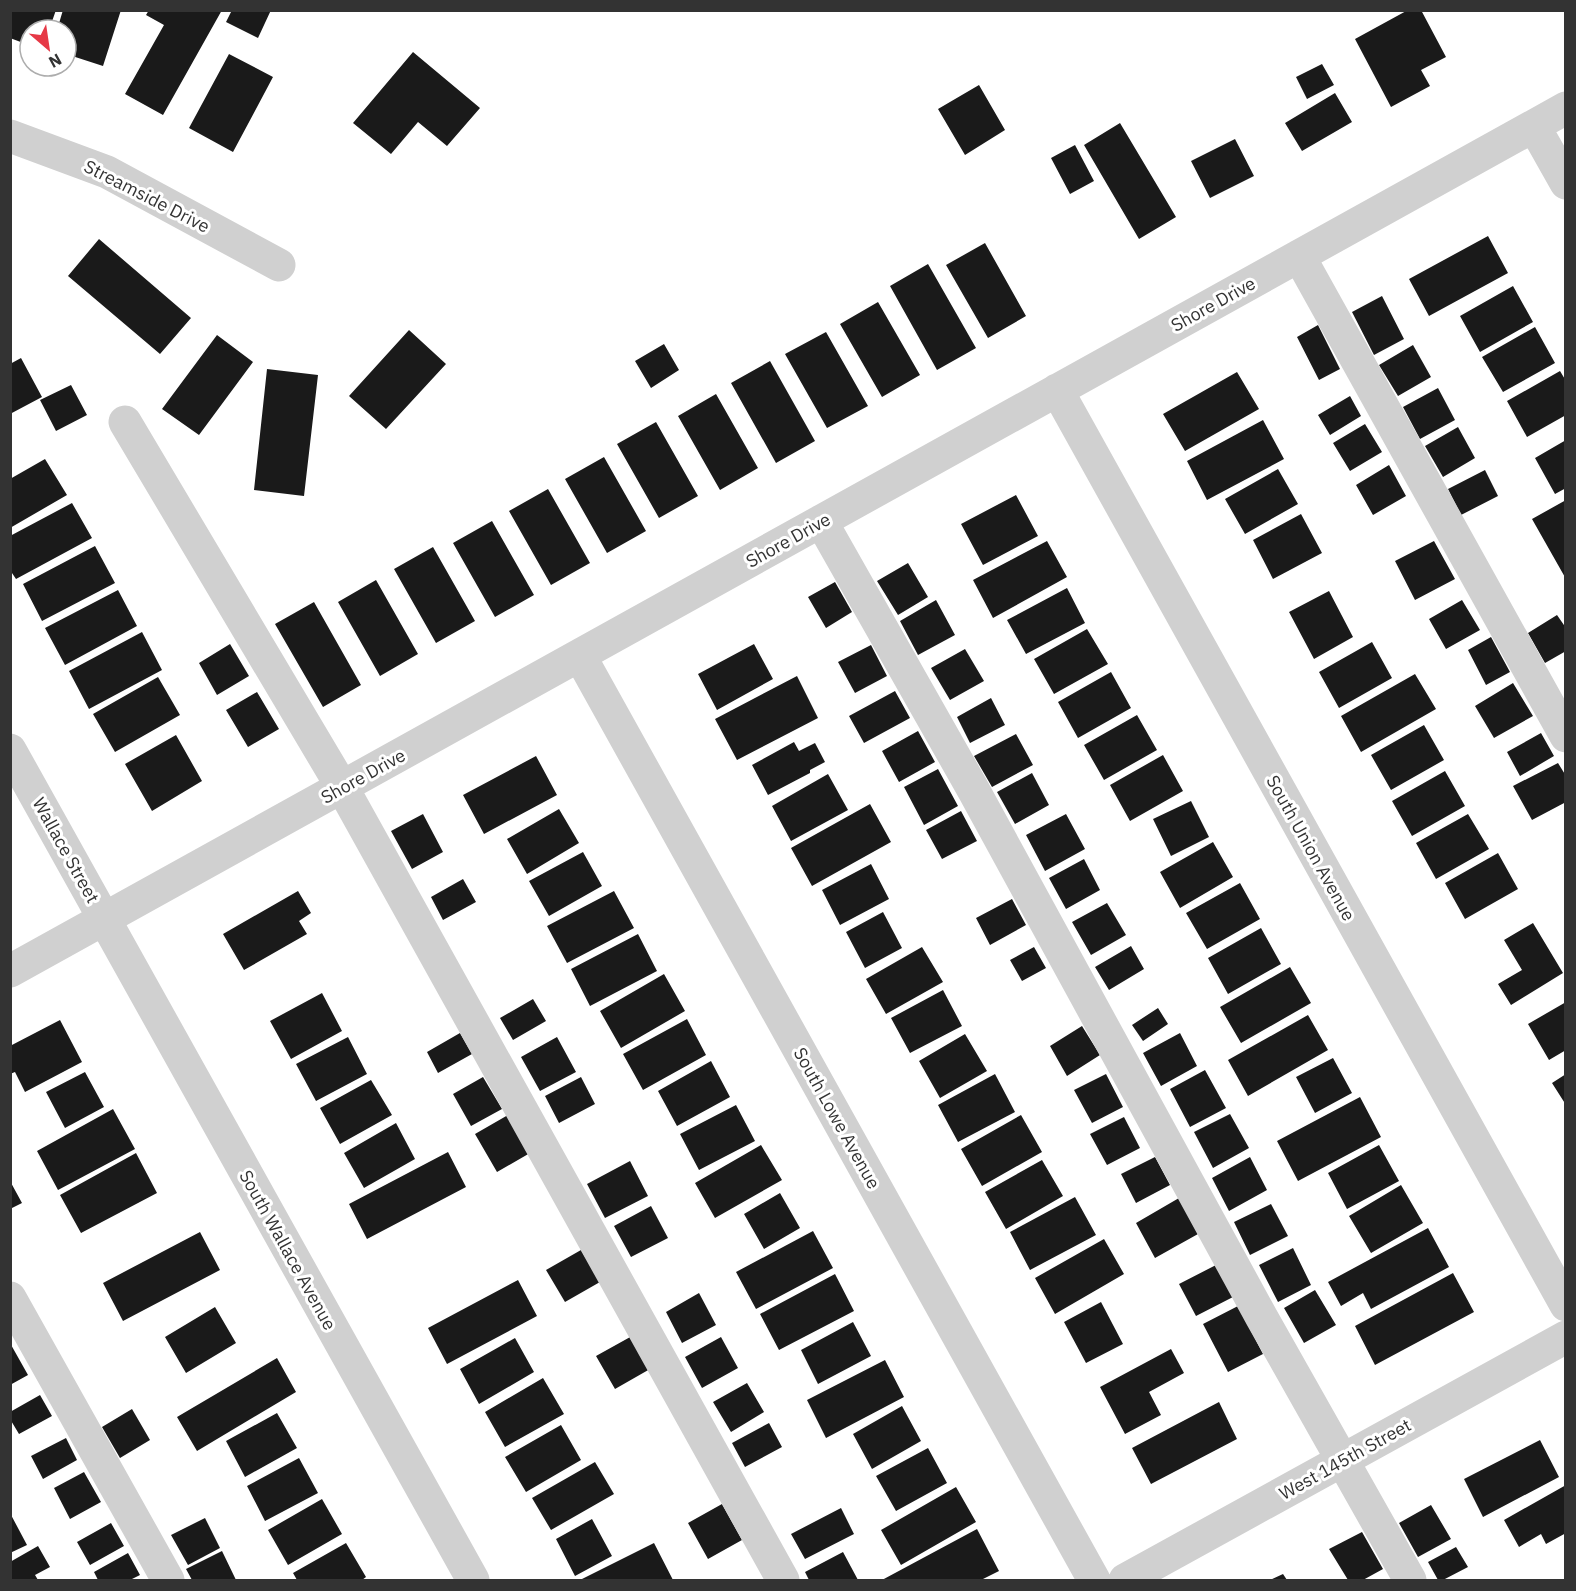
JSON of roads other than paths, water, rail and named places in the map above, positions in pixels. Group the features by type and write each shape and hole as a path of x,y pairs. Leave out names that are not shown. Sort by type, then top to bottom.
{"street":[{"name":"Shore Drive","path":"10,971 1566,108"},
{"path":"1534,126 1566,183"},
{"name":"Streamside Drive","path":"10,136 107,172 279,264"},
{"path":"1299,256 1566,736"},
{"name":"South Union Avenue","path":"1057,390 1566,1305"},
{"path":"125,422 342,787 783,1581"},
{"path":"820,521 975,791 1262,1318 1344,1460 1410,1581"},
{"name":"South Lowe Avenue","path":"580,656 1094,1581"},
{"name":"Wallace Street","path":"10,750 104,919"},
{"name":"South Wallace Avenue","path":"104,919 473,1581"},
{"path":"10,1298 168,1581"},
{"name":"West 145th Street","path":"1125,1581 1566,1337"}]}
